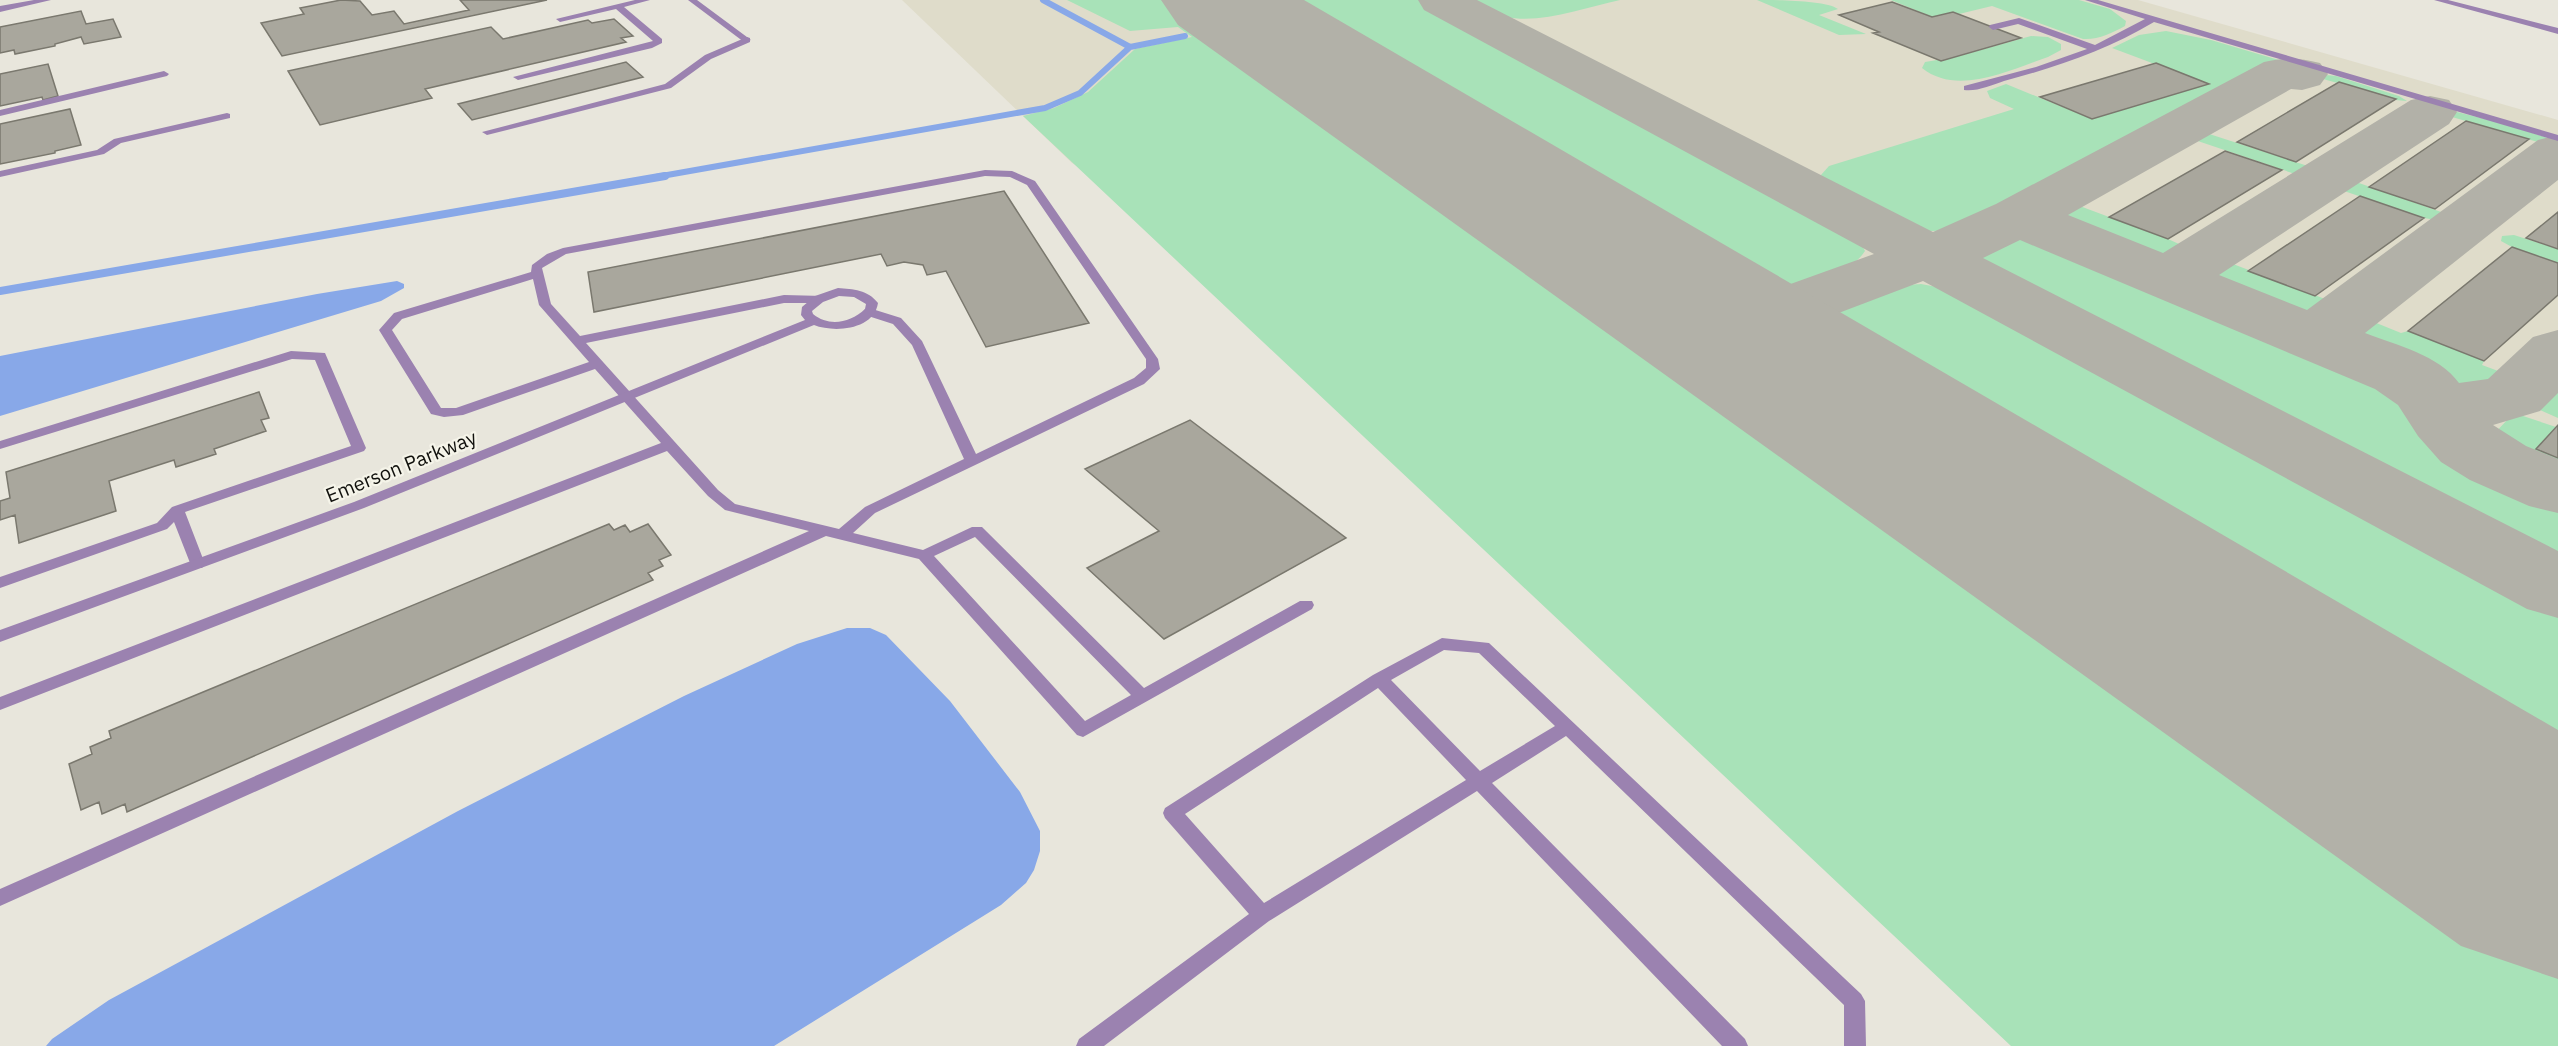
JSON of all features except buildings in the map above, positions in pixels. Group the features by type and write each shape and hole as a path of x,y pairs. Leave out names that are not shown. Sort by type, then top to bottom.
{"street":[{"path":"0,9 47,0"},
{"path":"560,19 646,0"},
{"path":"487,132 668,86 708,57 747,40 692,0"},
{"path":"2089,0 2558,138"},
{"path":"2438,0 2558,31"},
{"path":"518,76 649,46 659,41 617,6"},
{"path":"1968,88 2094,48 2152,19"},
{"path":"1993,27 2019,21 2094,48"},
{"path":"0,113 164,74"},
{"path":"0,174 100,152 118,141 227,116"},
{"path":"841,535 870,510 1139,381 1153,369 1152,359 1031,183 1012,174 985,173 563,251 540,262 536,267 536,274 545,305 713,494 730,507 823,531 924,555 1083,730 1306,605"},
{"path":"536,274 398,316 386,330 436,411 444,413 458,412 597,364"},
{"path":"813,321 807,315 806,310 819,299 838,292 859,294 872,303 869,312 897,321 918,344 972,461"},
{"path":"576,341 784,299 819,299"},
{"name":"Emerson Parkway","path":"0,636 359,505 813,321 821,326 840,325 857,321 869,312"},
{"path":"0,446 291,355 320,356 359,448 177,510 162,526 0,583"},
{"path":"0,704 669,445"},
{"path":"177,510 197,564"},
{"path":"924,555 977,530 1143,697"},
{"path":"0,897 823,531"},
{"path":"1262,915 1172,813 1379,679 1442,644 1483,647 1854,1001 1855,1046"},
{"path":"1379,679 1737,1046"},
{"path":"1088,1046 1262,915 1567,727"}],"shaded area":[{"path":"902,0 2138,0 2558,120 2558,1046 1072,163"}],"green space":[{"path":"1067,0 1188,0 2558,914 2558,1046 2011,1046 1023,116 1054,108 1088,92 1135,49 1192,37 1178,27 1130,31"},
{"path":"1256,0 1422,0 1485,31 1835,217 1860,241 1865,251 1858,260 1844,269 1795,284 1750,286 1703,276"},
{"path":"1467,0 1620,0 1548,17 1519,19 1495,14"},
{"path":"1757,0 1800,1 1832,6 1838,9 1819,15 1866,34 1839,35"},
{"path":"1891,0 2079,0 2110,9 2126,21 2125,26 2110,33 2083,39 1992,6 1959,14 1953,12 1932,17"},
{"path":"2166,31 2211,40 2302,67 2297,72 2268,63 1958,227 1941,231 1907,228 1858,208 1828,191 1822,184 1821,175 1829,166 2014,109 1990,98 1987,91 2006,84 2092,119 2208,84 2112,48 2139,35"},
{"path":"2031,36 2048,37 2061,44 2061,50 2048,57 1985,78 1952,80 1936,76 1922,68 1925,62 1941,61"},
{"path":"2316,74 2336,76 2399,96 2407,101 2395,100 2312,76"},
{"path":"2425,104 2497,122 2558,141 2558,148 2435,112 2420,105"},
{"path":"2197,130 2311,167 2313,170 2305,175 2298,175 2186,137"},
{"path":"2341,181 2359,183 2444,213 2446,217 2436,220 2424,218 2344,191 2335,183"},
{"path":"2069,202 2168,239 2179,244 2179,249 2163,258 2153,259 2058,222 2050,212"},
{"path":"2514,235 2558,249 2558,263 2501,241 2502,236"},
{"path":"2014,238 2050,242 2074,249 2380,377 2407,399 2437,438 2446,446 2558,497 2558,574 1991,277 1981,268 1977,256 1989,245"},
{"path":"2233,264 2333,302 2320,313 2287,315 2221,286 2215,280 2219,273"},
{"path":"1921,284 1966,295 2030,324 2210,417 2558,606 2558,810 1865,380 1844,366 1829,352 1820,328 1825,314 1832,308 1870,294"},
{"path":"2369,320 2401,333 2408,331 2484,361 2482,365 2509,375 2491,386 2484,387 2455,383 2415,369 2378,352 2355,335 2357,329"},
{"path":"2544,386 2558,389 2558,418 2538,409 2529,400 2538,388"},
{"path":"2511,416 2523,416 2556,427 2537,449 2558,458 2558,482 2519,465 2494,447 2489,439"}],"water":[{"path":"397,281 404,284 404,288 381,301 0,416 0,356 317,294"},
{"path":"847,628 870,628 886,635 950,701 1020,792 1040,831 1040,851 1034,870 1026,883 1001,905 774,1046 46,1046 52,1039 109,1000 458,811 684,696 797,644"}],"waterway":[{"path":"1043,0 1130,47"},
{"path":"1130,47 1185,36"},
{"path":"656,177 1045,108 1080,93 1130,47"},
{"path":"0,291 665,176"}],"taxiway":[{"path":"1441,0 1929,257"},
{"path":"2018,217 2282,73 2302,74"},
{"path":"2169,278 2430,112"},
{"path":"2315,338 2558,152"},
{"path":"1929,257 2018,217"},
{"path":"2018,217 2315,338"},
{"path":"1729,330 1929,257"},
{"path":"1929,257 2558,588"},
{"path":"2315,338 2401,373 2427,391 2438,408"},
{"path":"2438,408 2489,403 2514,395 2558,352"},
{"path":"2438,408 2445,420 2469,445 2498,463 2558,488"}],"runway":[{"path":"1220,0 2558,866"}]}
